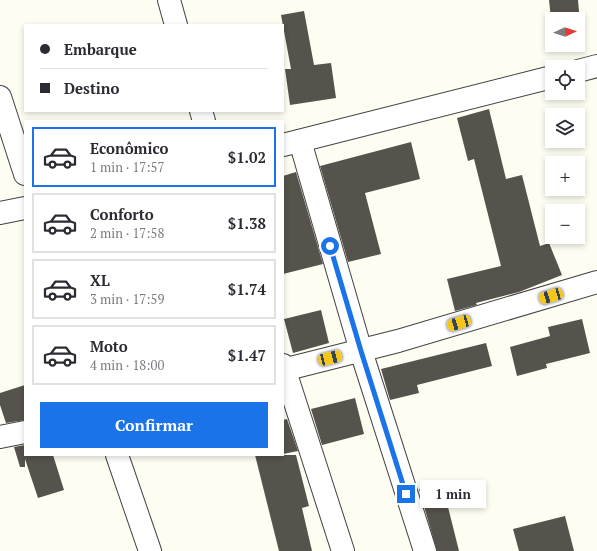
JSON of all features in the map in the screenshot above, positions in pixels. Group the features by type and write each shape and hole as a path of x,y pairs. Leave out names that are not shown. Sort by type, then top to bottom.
{"street":[{"path":"169,0 176,24"},
{"path":"585,69 597,66"},
{"path":"425,551 292,143 545,79"},
{"path":"0,97 24,171"},
{"path":"0,213 24,208"},
{"path":"343,551 284,368 361,351 398,341 597,282"},
{"path":"0,438 24,432"},
{"path":"117,456 150,551"}],"building":[{"path":"549,0 578,0 579,12 550,12"},
{"path":"304,11 314,65 331,63 336,98 290,105 285,69 291,69 284,24 283,24 281,15"},
{"path":"489,109 506,179 522,175 540,246 549,244 562,275 519,292 476,303 477,305 455,311 447,279 501,266 474,159 468,161 457,118"},
{"path":"411,142 420,179 365,193 381,254 348,262 320,166"},
{"path":"296,172 323,264 284,274 284,176"},
{"path":"321,310 329,343 293,353 284,319"},
{"path":"582,319 590,353 546,364 547,368 517,376 510,347 550,336 548,327"},
{"path":"486,343 492,366 417,385 419,393 390,400 381,369"},
{"path":"24,385 24,420 6,423 0,405 0,393"},
{"path":"355,398 364,434 322,445 311,409"},
{"path":"287,419 298,451 284,454 284,420"},
{"path":"24,445 24,456 53,456 64,490 38,498 25,459 25,467 20,467 14,447"},
{"path":"296,455 309,506 302,508 312,551 279,551 255,456"},
{"path":"442,483 459,551 437,551 419,489"},
{"path":"565,516 574,551 519,551 513,529"}],"route":[{"path":"330,246 406,494"}]}
